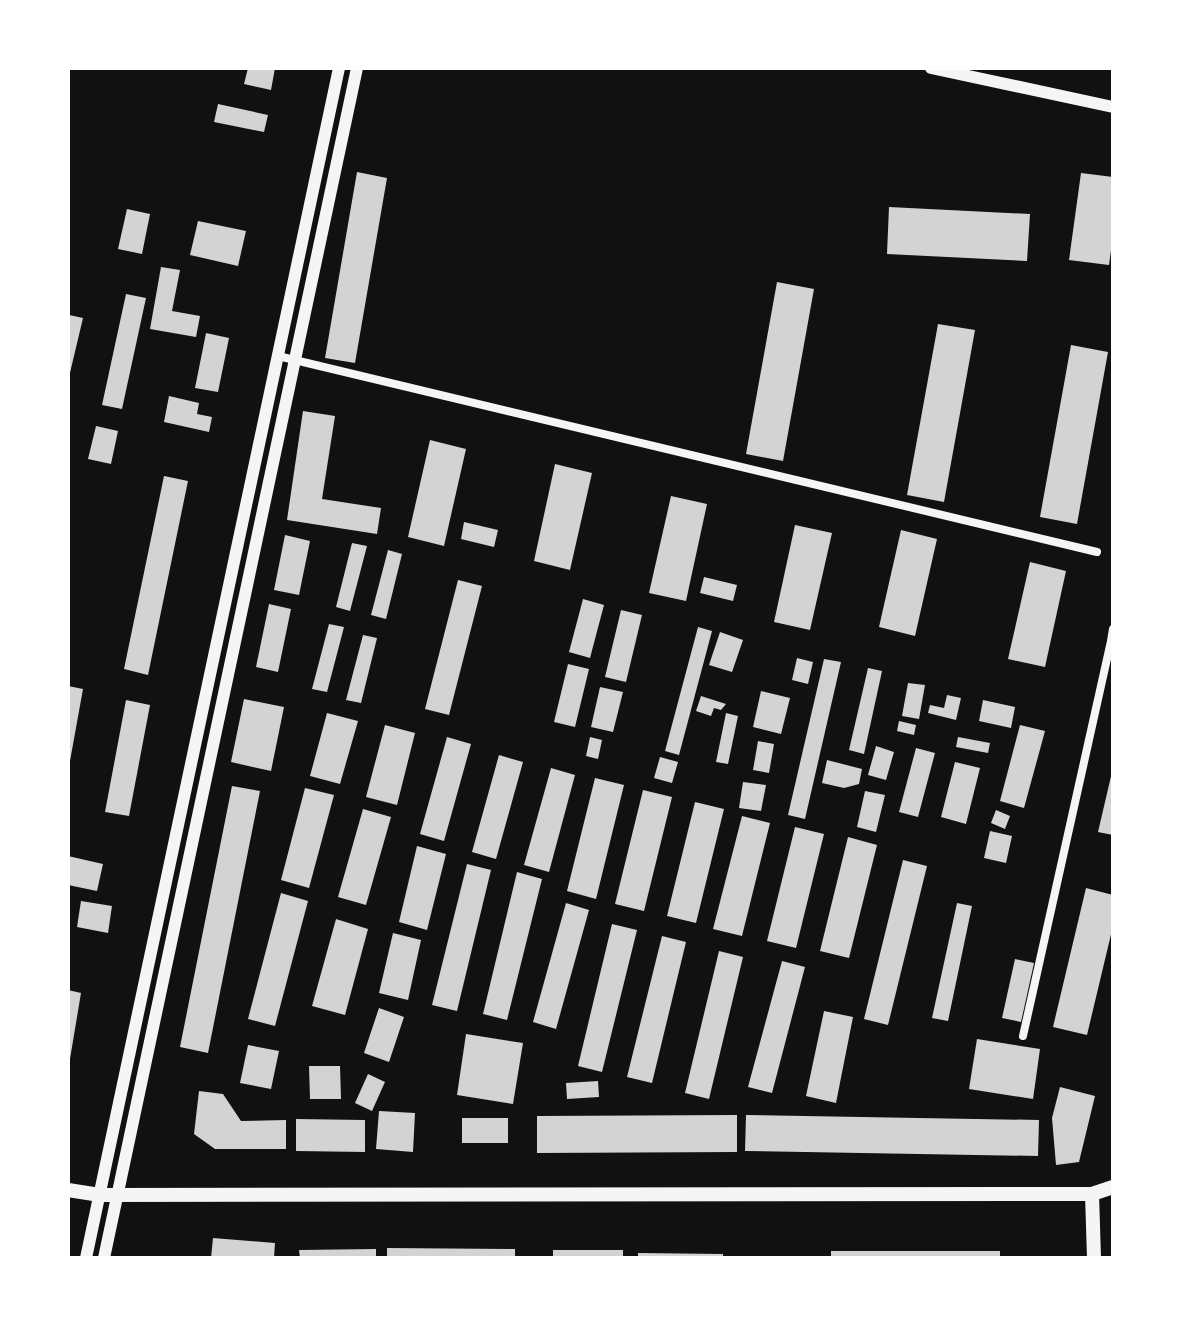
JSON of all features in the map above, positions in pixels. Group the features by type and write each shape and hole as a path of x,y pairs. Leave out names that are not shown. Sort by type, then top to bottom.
{"main road":[{"path":"68,1190 100,1195 1092,1194 1113,1187 1113,1194"},
{"path":"1092,1194 1094,1258"}],"street":[{"path":"86,1258 339,68"},
{"path":"104,1258 357,68"},
{"path":"931,68 1113,107"},
{"path":"278,356 1097,552"},
{"path":"1023,1036 1113,629"}],"building":[{"path":"248,68 275,68 271,90 244,84"},
{"path":"218,104 268,115 264,132 214,122"},
{"path":"357,172 387,178 355,363 325,358"},
{"path":"1081,173 1113,177 1113,236 1109,265 1069,260"},
{"path":"889,207 1030,214 1027,261 887,254"},
{"path":"127,209 150,214 142,254 118,249"},
{"path":"198,221 246,231 238,266 190,255"},
{"path":"161,267 180,270 172,311 200,316 196,337 150,329"},
{"path":"777,282 814,289 783,461 746,454"},
{"path":"126,294 146,298 122,409 102,405"},
{"path":"69,315 83,318 68,377"},
{"path":"938,324 975,330 944,502 907,495"},
{"path":"206,333 229,338 218,392 195,388"},
{"path":"1071,345 1108,352 1077,524 1040,517"},
{"path":"169,396 199,403 197,414 212,417 209,432 164,422"},
{"path":"303,411 335,416 322,499 381,508 377,534 287,520"},
{"path":"96,426 118,431 111,464 88,459"},
{"path":"430,440 466,449 444,546 408,537"},
{"path":"555,464 592,473 570,570 534,561"},
{"path":"164,476 188,481 148,675 124,669"},
{"path":"671,496 707,504 686,601 649,593"},
{"path":"464,522 498,530 494,547 461,539"},
{"path":"795,525 832,533 810,630 774,622"},
{"path":"901,530 937,539 915,636 879,627"},
{"path":"285,535 310,541 299,595 274,590"},
{"path":"352,543 367,546 350,611 336,607"},
{"path":"388,550 402,554 386,619 371,615"},
{"path":"1030,562 1066,571 1045,667 1008,659"},
{"path":"704,577 737,585 733,601 700,593"},
{"path":"458,580 482,586 449,715 425,709"},
{"path":"583,599 604,605 590,658 569,652"},
{"path":"269,604 291,609 278,672 256,667"},
{"path":"621,610 642,615 626,682 605,677"},
{"path":"329,624 344,627 327,692 312,689"},
{"path":"698,627 712,631 679,755 665,751"},
{"path":"720,632 743,640 732,672 709,665"},
{"path":"363,635 377,638 361,703 346,700"},
{"path":"797,658 813,662 808,684 792,680"},
{"path":"824,659 841,662 805,819 788,815"},
{"path":"568,664 589,669 575,727 554,722"},
{"path":"868,668 882,671 864,754 849,750"},
{"path":"908,683 925,685 919,719 902,716"},
{"path":"68,686 83,689 70,761 68,760"},
{"path":"600,687 623,692 613,732 591,727"},
{"path":"761,691 790,698 781,734 753,727"},
{"path":"947,695 961,698 956,720 928,713 930,705 944,708"},
{"path":"701,696 726,704 721,710 714,708 711,716 696,711"},
{"path":"244,699 284,707 271,771 231,762"},
{"path":"126,700 150,705 129,816 105,812"},
{"path":"983,700 1015,707 1011,728 979,721"},
{"path":"327,713 358,721 340,784 310,776"},
{"path":"726,713 738,716 728,764 716,762"},
{"path":"899,721 916,725 914,735 897,731"},
{"path":"385,725 415,733 397,805 366,797"},
{"path":"1020,725 1045,731 1024,808 1000,801"},
{"path":"447,737 471,744 444,841 420,834"},
{"path":"590,737 602,740 598,759 586,756"},
{"path":"958,737 990,743 988,753 956,747"},
{"path":"758,741 774,744 769,773 753,770"},
{"path":"876,746 894,752 886,780 868,775"},
{"path":"916,748 935,753 918,817 899,812"},
{"path":"499,755 523,762 496,859 472,852"},
{"path":"660,757 678,762 672,783 654,778"},
{"path":"827,760 862,769 859,784 844,788 822,783"},
{"path":"955,762 980,768 966,824 941,817"},
{"path":"551,768 575,775 549,872 524,865"},
{"path":"1113,772 1113,835 1098,832"},
{"path":"595,778 624,785 596,899 567,891"},
{"path":"743,782 766,785 761,811 739,808"},
{"path":"232,786 260,791 208,1053 180,1047"},
{"path":"305,788 334,795 309,888 281,880"},
{"path":"643,790 672,797 644,911 615,904"},
{"path":"865,791 885,795 876,832 857,827"},
{"path":"695,802 724,809 696,923 667,916"},
{"path":"363,809 391,817 366,905 338,897"},
{"path":"996,810 1010,816 1005,829 991,823"},
{"path":"742,816 770,823 742,936 713,929"},
{"path":"795,827 824,834 796,948 767,941"},
{"path":"990,831 1012,836 1006,863 984,858"},
{"path":"848,837 877,845 849,958 820,951"},
{"path":"417,846 446,854 427,930 399,922"},
{"path":"68,856 103,864 97,891 68,885"},
{"path":"903,860 927,866 888,1025 864,1019"},
{"path":"467,864 491,870 457,1011 432,1005"},
{"path":"517,872 542,879 507,1020 483,1014"},
{"path":"1086,888 1113,895 1113,926 1087,1035 1053,1027"},
{"path":"281,893 308,901 275,1026 248,1019"},
{"path":"81,901 112,906 108,933 77,927"},
{"path":"566,903 589,910 556,1029 533,1022"},
{"path":"957,903 972,906 948,1021 932,1018"},
{"path":"336,919 368,929 345,1015 312,1006"},
{"path":"612,924 637,930 602,1072 578,1066"},
{"path":"393,933 421,940 408,1000 379,993"},
{"path":"662,936 686,942 652,1083 627,1077"},
{"path":"719,951 743,957 709,1099 685,1093"},
{"path":"1015,959 1034,963 1021,1022 1002,1018"},
{"path":"782,961 805,967 772,1093 748,1087"},
{"path":"68,990 81,993 70,1059 68,1059"},
{"path":"379,1008 404,1017 389,1062 364,1053"},
{"path":"824,1011 853,1017 836,1103 806,1096"},
{"path":"466,1034 523,1043 513,1104 457,1095"},
{"path":"977,1039 1040,1049 1033,1099 969,1089"},
{"path":"248,1045 279,1051 271,1089 240,1083"},
{"path":"309,1066 340,1066 341,1099 310,1099"},
{"path":"368,1074 385,1082 372,1111 355,1103"},
{"path":"598,1081 599,1097 567,1099 566,1083"},
{"path":"1060,1087 1095,1096 1079,1162 1056,1165 1052,1118"},
{"path":"199,1091 223,1094 241,1121 286,1120 286,1149 215,1149 194,1134"},
{"path":"379,1111 415,1113 413,1152 376,1149"},
{"path":"737,1115 737,1152 537,1153 537,1116"},
{"path":"746,1115 1039,1120 1038,1156 745,1151"},
{"path":"462,1118 508,1118 508,1143 462,1143"},
{"path":"296,1119 365,1120 365,1152 296,1151"},
{"path":"213,1238 275,1243 274,1258 211,1258"},
{"path":"387,1248 515,1249 515,1258 387,1258"},
{"path":"376,1249 376,1258 300,1258 299,1250"},
{"path":"553,1250 623,1250 623,1258 553,1258"},
{"path":"831,1251 1000,1251 1000,1258 831,1258"},
{"path":"638,1253 723,1254 723,1258 638,1258"}]}
